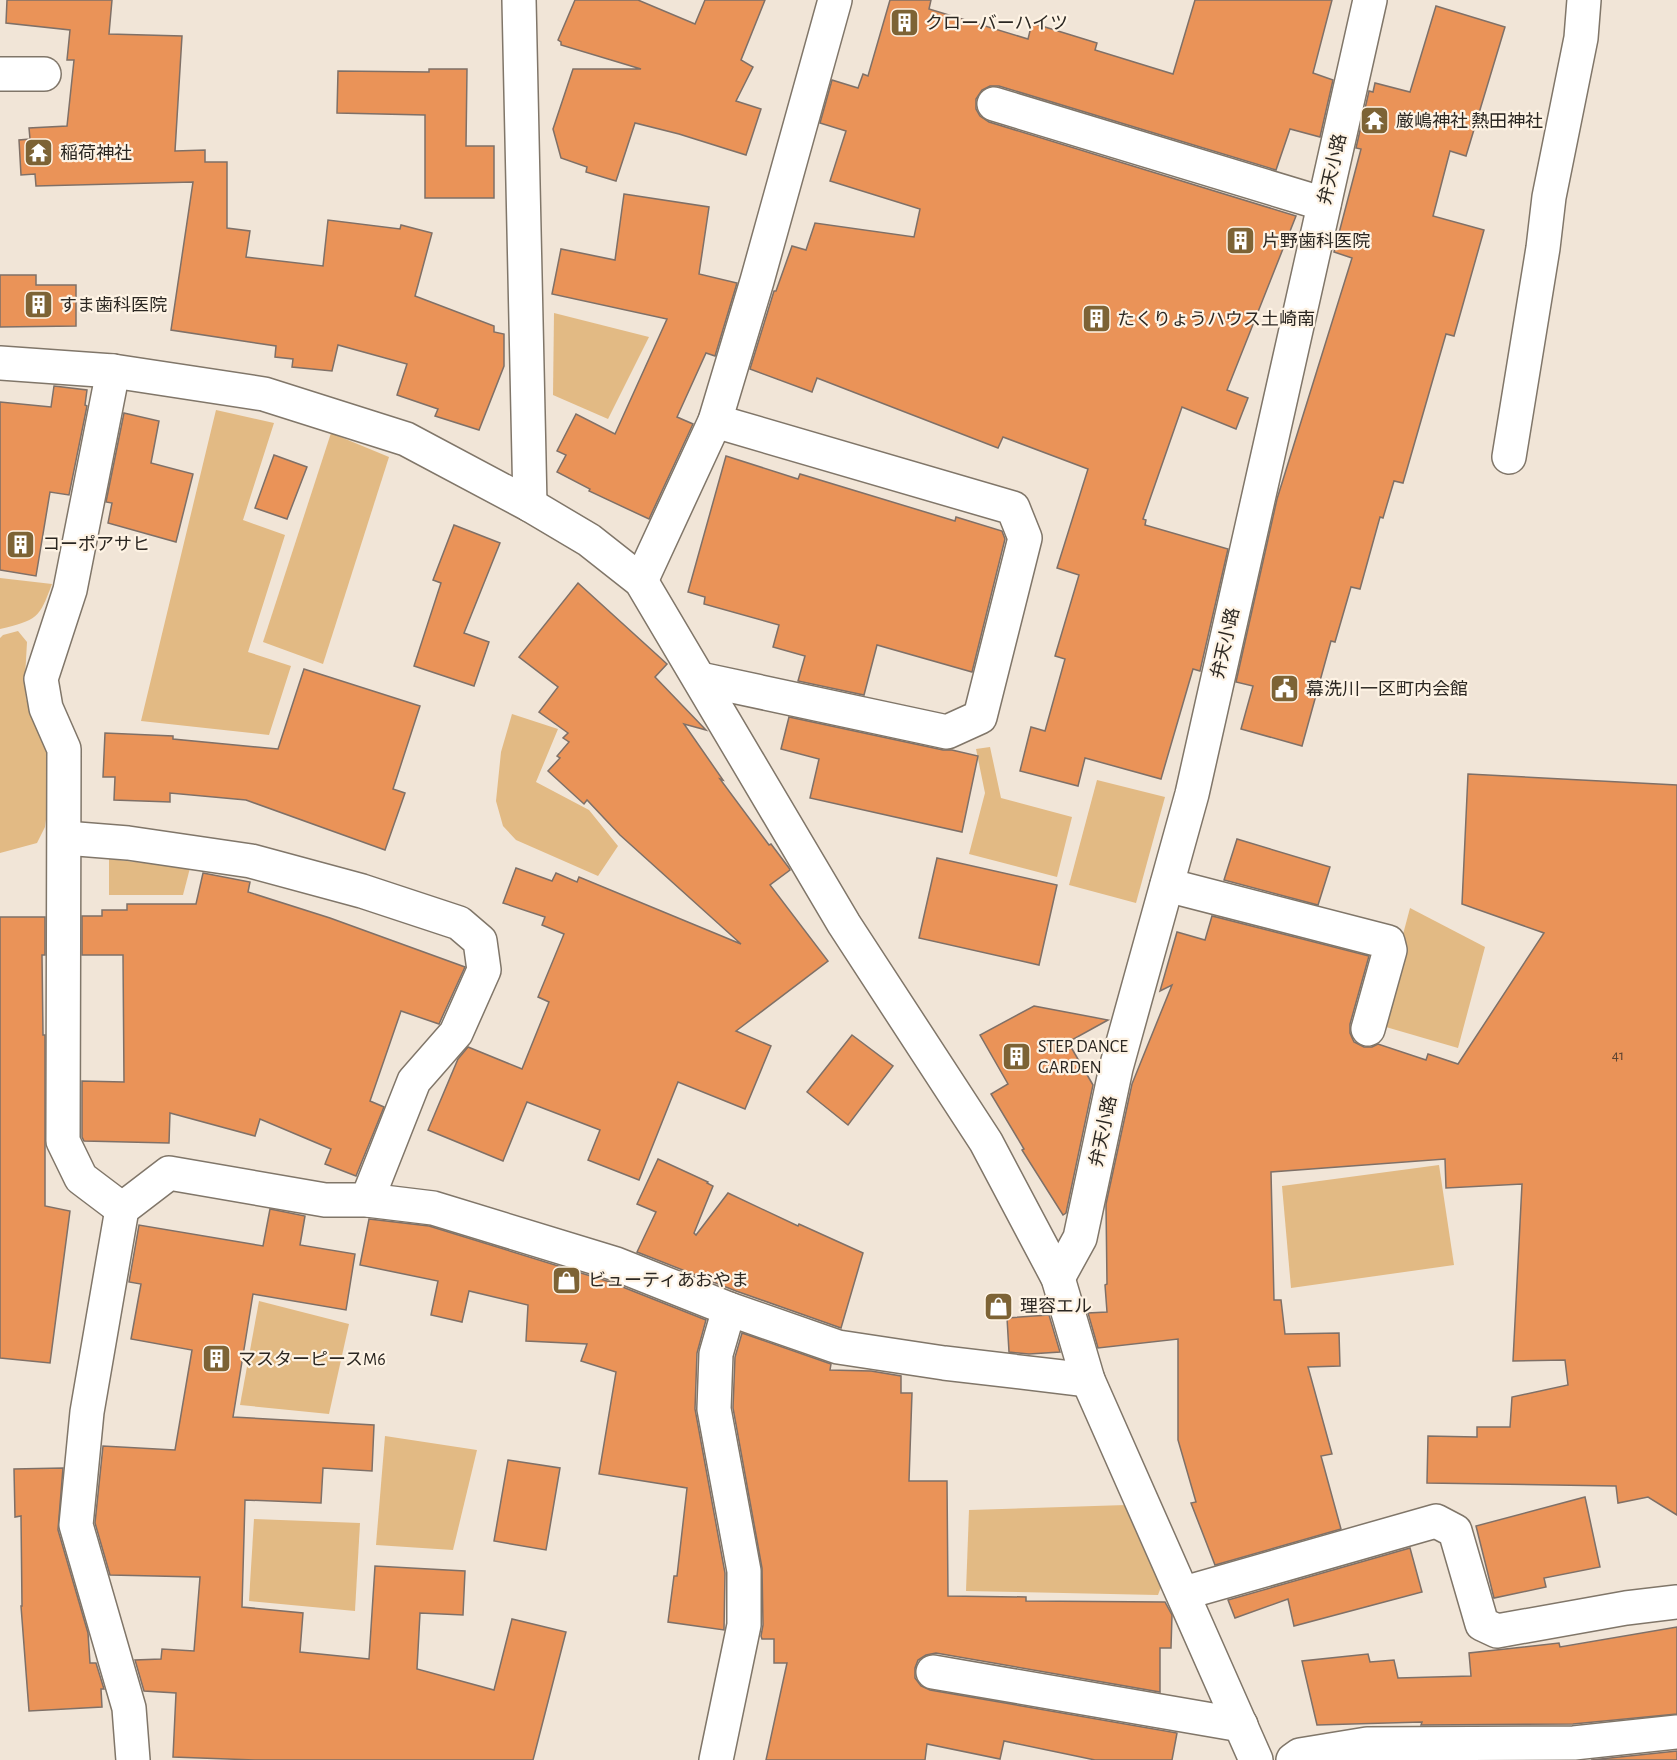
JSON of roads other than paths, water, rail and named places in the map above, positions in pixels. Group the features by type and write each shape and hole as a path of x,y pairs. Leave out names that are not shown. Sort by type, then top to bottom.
{"street":[{"path":"519,0 530,505"},
{"path":"641,580 715,421 757,281 835,0"},
{"name":"弁天小路","path":"1058,1278 1080,1238 1116,1068 1192,794 1370,0"},
{"path":"1509,457 1542,260 1549,197 1581,38 1584,0"},
{"path":"0,74 44,74"},
{"path":"994,104 1324,204"},
{"path":"0,363 113,371 264,394 406,439 530,505 589,540 641,580 844,924 986,1142 1058,1278 1088,1380 1256,1760"},
{"path":"113,371 70,590 41,679 46,708 64,749 63,1141 81,1178 122,1209"},
{"path":"700,679 947,732 980,717 1025,538 1013,508 715,421"},
{"path":"65,838 128,843 251,861 362,891 459,923 480,941 484,970 456,1033 414,1082 368,1200"},
{"path":"1167,885 1388,942 1390,950 1368,1029"},
{"path":"133,1760 129,1708 76,1525 87,1412 122,1209 169,1173 325,1200 368,1200 433,1208 616,1264 729,1309 838,1347 944,1363 1088,1380"},
{"path":"716,1760 744,1625 744,1571 714,1409 716,1354 729,1309"},
{"path":"1184,1593 1436,1521 1455,1531 1482,1624 1497,1631 1626,1608 1677,1602"},
{"path":"933,1672 1241,1725"},
{"path":"1293,1760 1300,1755 1367,1744 1574,1743 1677,1732"}],"place":[{"name":"クローバーハイツ","path":"904,23"},
{"name":"厳嶋神社 熱田神社","path":"1375,121"},
{"name":"稲荷神社","path":"39,153"},
{"name":"片野歯科医院","path":"1241,241"},
{"name":"すま歯科医院","path":"38,305"},
{"name":"たくりょうハウス土崎南","path":"1096,319"},
{"name":"コーポアサヒ","path":"21,544"},
{"name":"幕洗川一区町内会館","path":"1285,689"},
{"name":"STEP DANCE GARDEN","path":"1017,1056"},
{"name":"ビューティあおやま","path":"567,1280"},
{"name":"理容エル","path":"999,1306"},
{"name":"マスターピースM6","path":"217,1359"}]}
